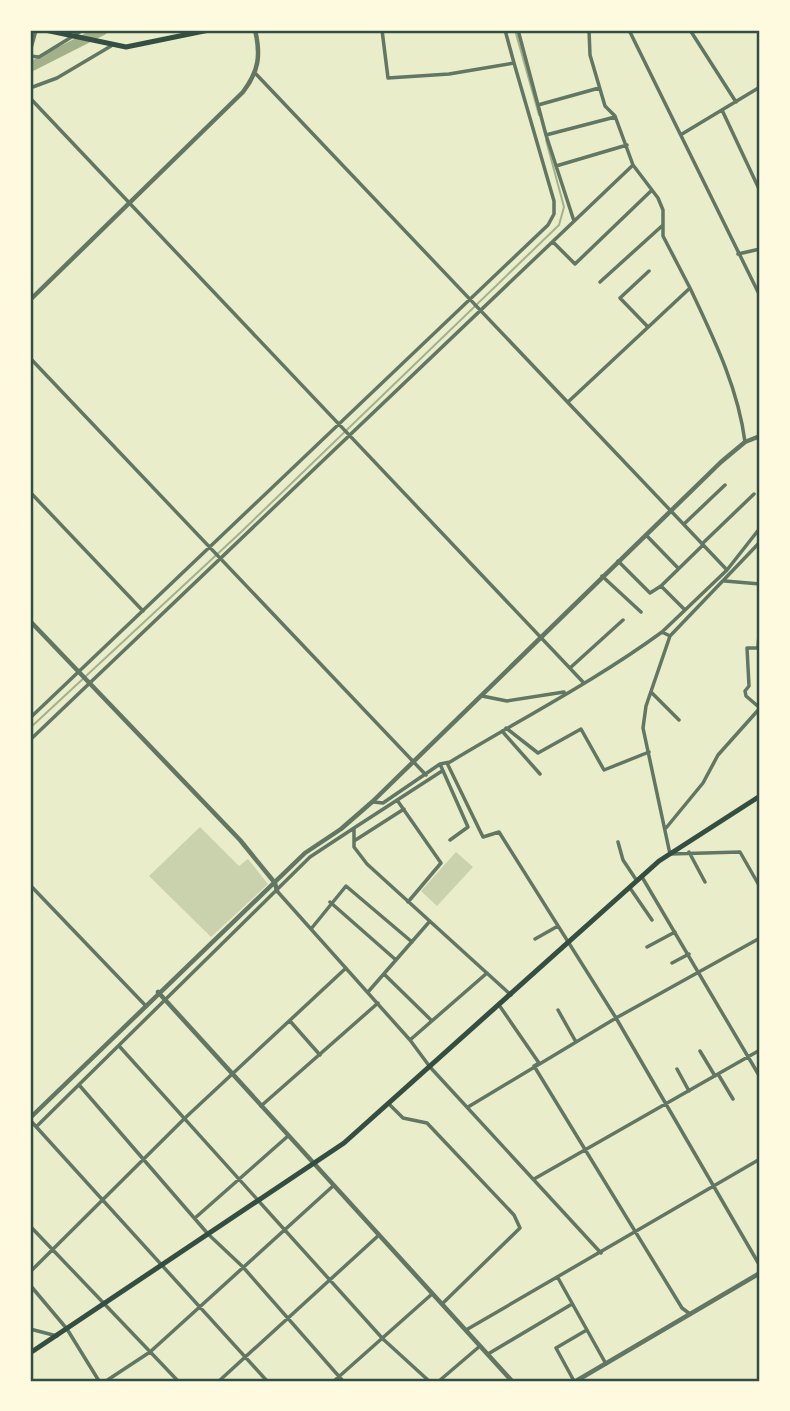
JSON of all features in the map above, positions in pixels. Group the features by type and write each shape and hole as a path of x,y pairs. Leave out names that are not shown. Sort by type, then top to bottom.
{"main road":[{"path":"45,30 110,44 143,45 209,30"},
{"path":"30,1353 315,1165 389,1104 670,854 760,796"}],"street":[{"path":"36,30 30,54 39,57 83,30"},
{"path":"67,30 72,37"},
{"path":"30,300 243,92 256,74 259,54 255,30"},
{"path":"382,30 388,78 449,74 514,63"},
{"path":"30,718 211,549 548,225 554,214 554,201 505,30"},
{"path":"518,30 546,135 574,222"},
{"path":"589,30 590,55 605,106 615,117 633,165 653,190 663,210 663,236 724,363 742,418 745,442"},
{"path":"629,30 760,296"},
{"path":"691,30 736,102"},
{"path":"30,88 57,79 110,44"},
{"path":"256,74 727,570"},
{"path":"682,134 760,87"},
{"path":"538,105 599,88"},
{"path":"30,98 583,682"},
{"path":"722,110 760,191"},
{"path":"546,135 615,117"},
{"path":"556,166 627,145"},
{"path":"30,740 348,433 633,165"},
{"path":"553,242 575,264 653,190"},
{"path":"600,282 663,225"},
{"path":"738,254 760,249"},
{"path":"648,327 620,298 649,271"},
{"path":"568,402 690,288"},
{"path":"30,358 426,775"},
{"path":"37,1126 310,857 342,831 618,561 745,442 760,436"},
{"path":"684,524 725,485"},
{"path":"30,492 143,611"},
{"path":"618,561 650,593 661,586 754,494"},
{"path":"267,1381 202,1306 30,1119 158,992 305,853 342,831 354,828 440,764 447,763 583,682 613,668 662,632 727,570 760,528"},
{"path":"646,535 678,568"},
{"path":"760,541 725,581 670,636 651,692 643,729 670,854 740,852 760,887"},
{"path":"603,576 641,612"},
{"path":"725,581 760,584"},
{"path":"661,586 684,609"},
{"path":"570,668 622,620"},
{"path":"30,621 240,840 275,883 277,891 410,1040 430,1068 601,1253"},
{"path":"666,828 703,783 718,755 760,708 746,696 745,691 749,686 747,649 758,648 760,621"},
{"path":"662,632 670,636"},
{"path":"480,695 507,701 570,691"},
{"path":"651,692 679,720"},
{"path":"504,729 538,753 581,729 604,770 649,752"},
{"path":"504,729 540,774"},
{"path":"447,763 483,837 499,832 616,1018 760,1266"},
{"path":"440,764 468,827 450,840"},
{"path":"372,802 384,806 442,771"},
{"path":"397,800 440,863 408,902"},
{"path":"354,841 404,809"},
{"path":"354,828 354,848 368,864 511,995"},
{"path":"618,842 623,860 640,879 689,954 760,1077"},
{"path":"689,852 705,882"},
{"path":"30,885 145,1005"},
{"path":"311,929 330,902 346,886 412,942"},
{"path":"630,888 652,920"},
{"path":"330,902 396,960"},
{"path":"368,992 430,921"},
{"path":"535,939 558,926"},
{"path":"648,947 675,932"},
{"path":"534,1066 760,939"},
{"path":"672,963 689,954"},
{"path":"30,1272 185,1118 234,1075 345,968"},
{"path":"410,1040 487,973"},
{"path":"384,974 431,1020"},
{"path":"158,992 512,1381"},
{"path":"261,1106 378,1003"},
{"path":"468,1107 539,1063 499,1005"},
{"path":"558,1010 576,1042"},
{"path":"290,1021 320,1055"},
{"path":"120,1047 383,1339 429,1381"},
{"path":"533,1180 760,1050"},
{"path":"700,1051 733,1099"},
{"path":"534,1066 634,1232 682,1308 690,1314"},
{"path":"677,1069 690,1091"},
{"path":"80,1086 208,1234 289,1318 341,1379"},
{"path":"389,1104 403,1118 427,1123 514,1215 520,1228 442,1304"},
{"path":"195,1218 288,1136"},
{"path":"466,1331 760,1159"},
{"path":"106,1381 150,1352 333,1186"},
{"path":"30,1226 178,1381"},
{"path":"219,1381 379,1235"},
{"path":"586,1331 556,1348 575,1381 760,1273"},
{"path":"558,1278 606,1364"},
{"path":"30,1285 67,1329 99,1381"},
{"path":"334,1381 341,1379 433,1294"},
{"path":"488,1354 572,1304"},
{"path":"30,1329 57,1336"},
{"path":"439,1381 480,1346"}],"green space":[{"path":"200,827 239,866 248,859 268,884 211,937 149,876"},
{"path":"456,852 473,867 437,906 421,891"}],"waterway":[{"path":"30,67 103,30"},
{"path":"515,30 539,115"},
{"path":"30,728 240,533 559,225 564,207 546,140"}]}
